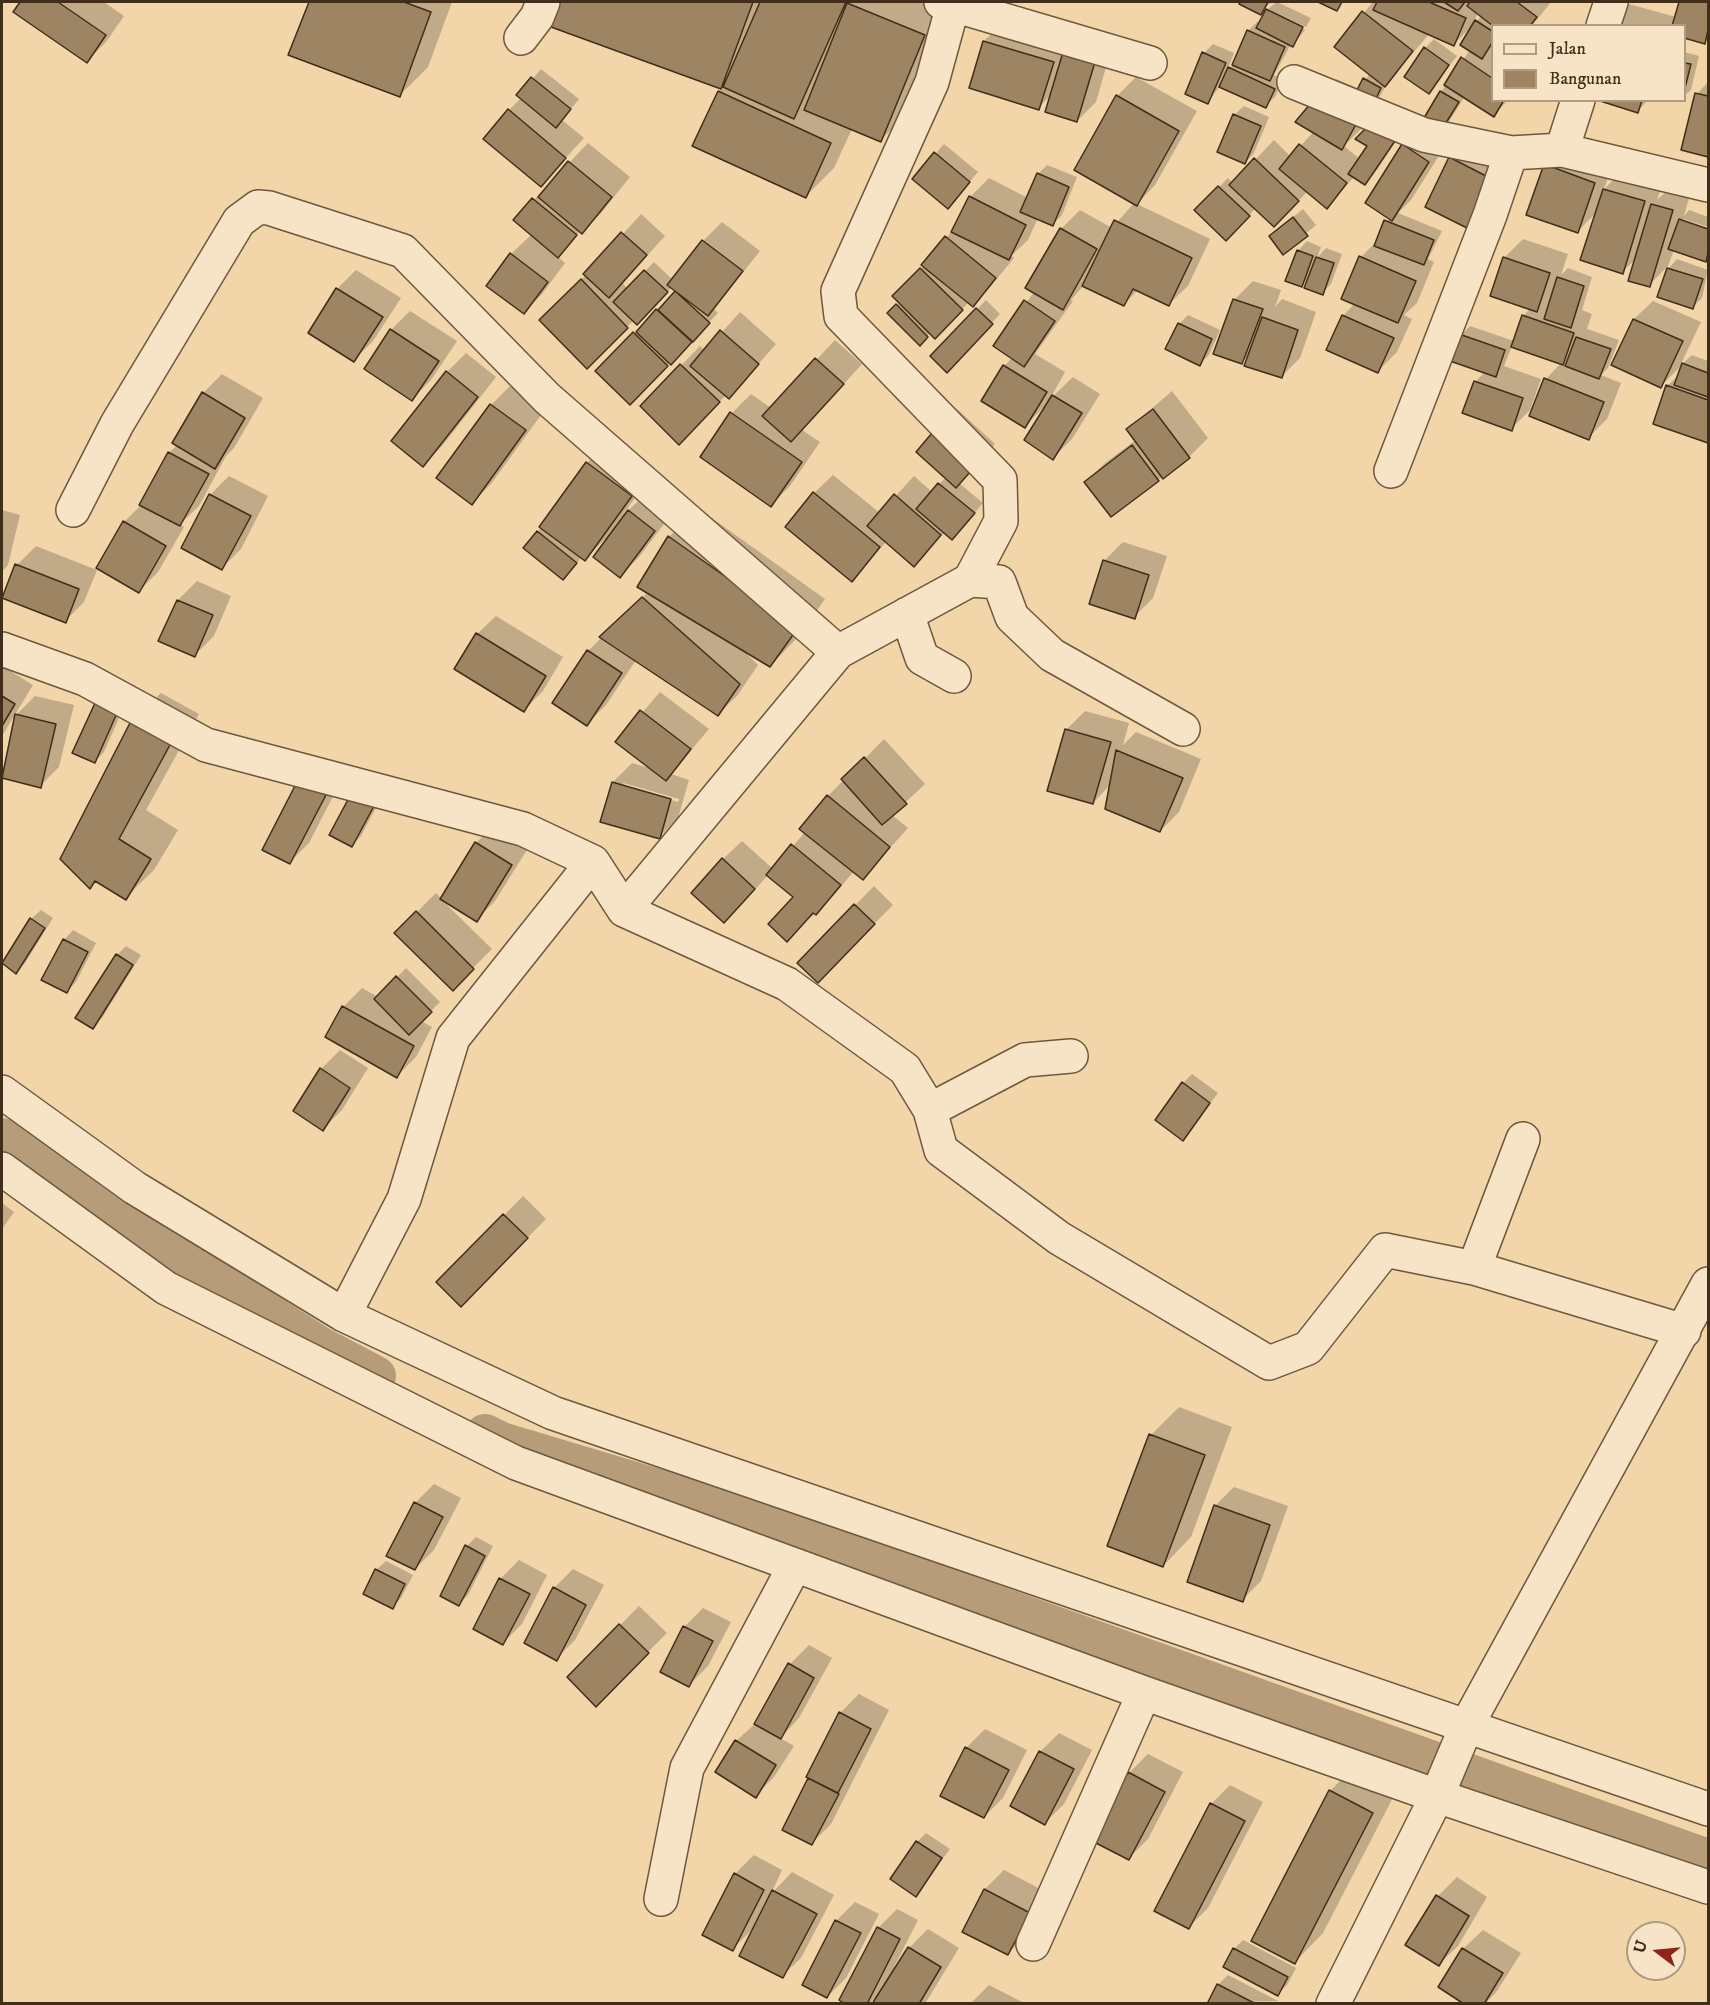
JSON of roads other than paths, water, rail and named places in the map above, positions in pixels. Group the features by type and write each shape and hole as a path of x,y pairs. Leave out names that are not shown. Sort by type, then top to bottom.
{"street":[{"path":"521,38 537,17 543,2"},
{"path":"1604,24 1611,2"},
{"path":"970,580 1001,521 1000,480 841,316 838,291 932,82 947,3 1150,63"},
{"path":"1294,82 1424,135 1511,153 1562,150 1708,185"},
{"path":"1562,150 1577,102"},
{"path":"1391,471 1490,215 1511,153"},
{"path":"73,510 117,424 235,228 250,211 258,207 269,208 403,251 547,399 838,652"},
{"path":"624,909 838,652 970,580 999,582 1012,617 1052,655 1184,729"},
{"path":"907,614 922,658 954,676"},
{"path":"2,649 85,679 206,745 523,829 593,862 624,909 787,984 905,1069 930,1110 941,1150 1059,1238 1269,1363 1308,1348 1385,1251 1474,1268 1684,1331"},
{"path":"344,1315 404,1199 453,1038 593,862"},
{"path":"930,1110 1025,1060 1071,1056"},
{"path":"2,1092 135,1188 344,1315 553,1413 1465,1730 1708,1809"},
{"path":"1474,1268 1523,1139"},
{"path":"2,1169 176,1293 516,1463 794,1567 1144,1693 1438,1792 1708,1887"},
{"path":"1333,2004 1438,1792 1465,1730 1708,1284"},
{"path":"661,1899 687,1768 794,1567"},
{"path":"1033,1944 1144,1693"}],"waterway":[{"path":"2,1138 141,1232 321,1347 376,1376"},
{"path":"485,1434 501,1442 738,1513 1708,1859"}]}
